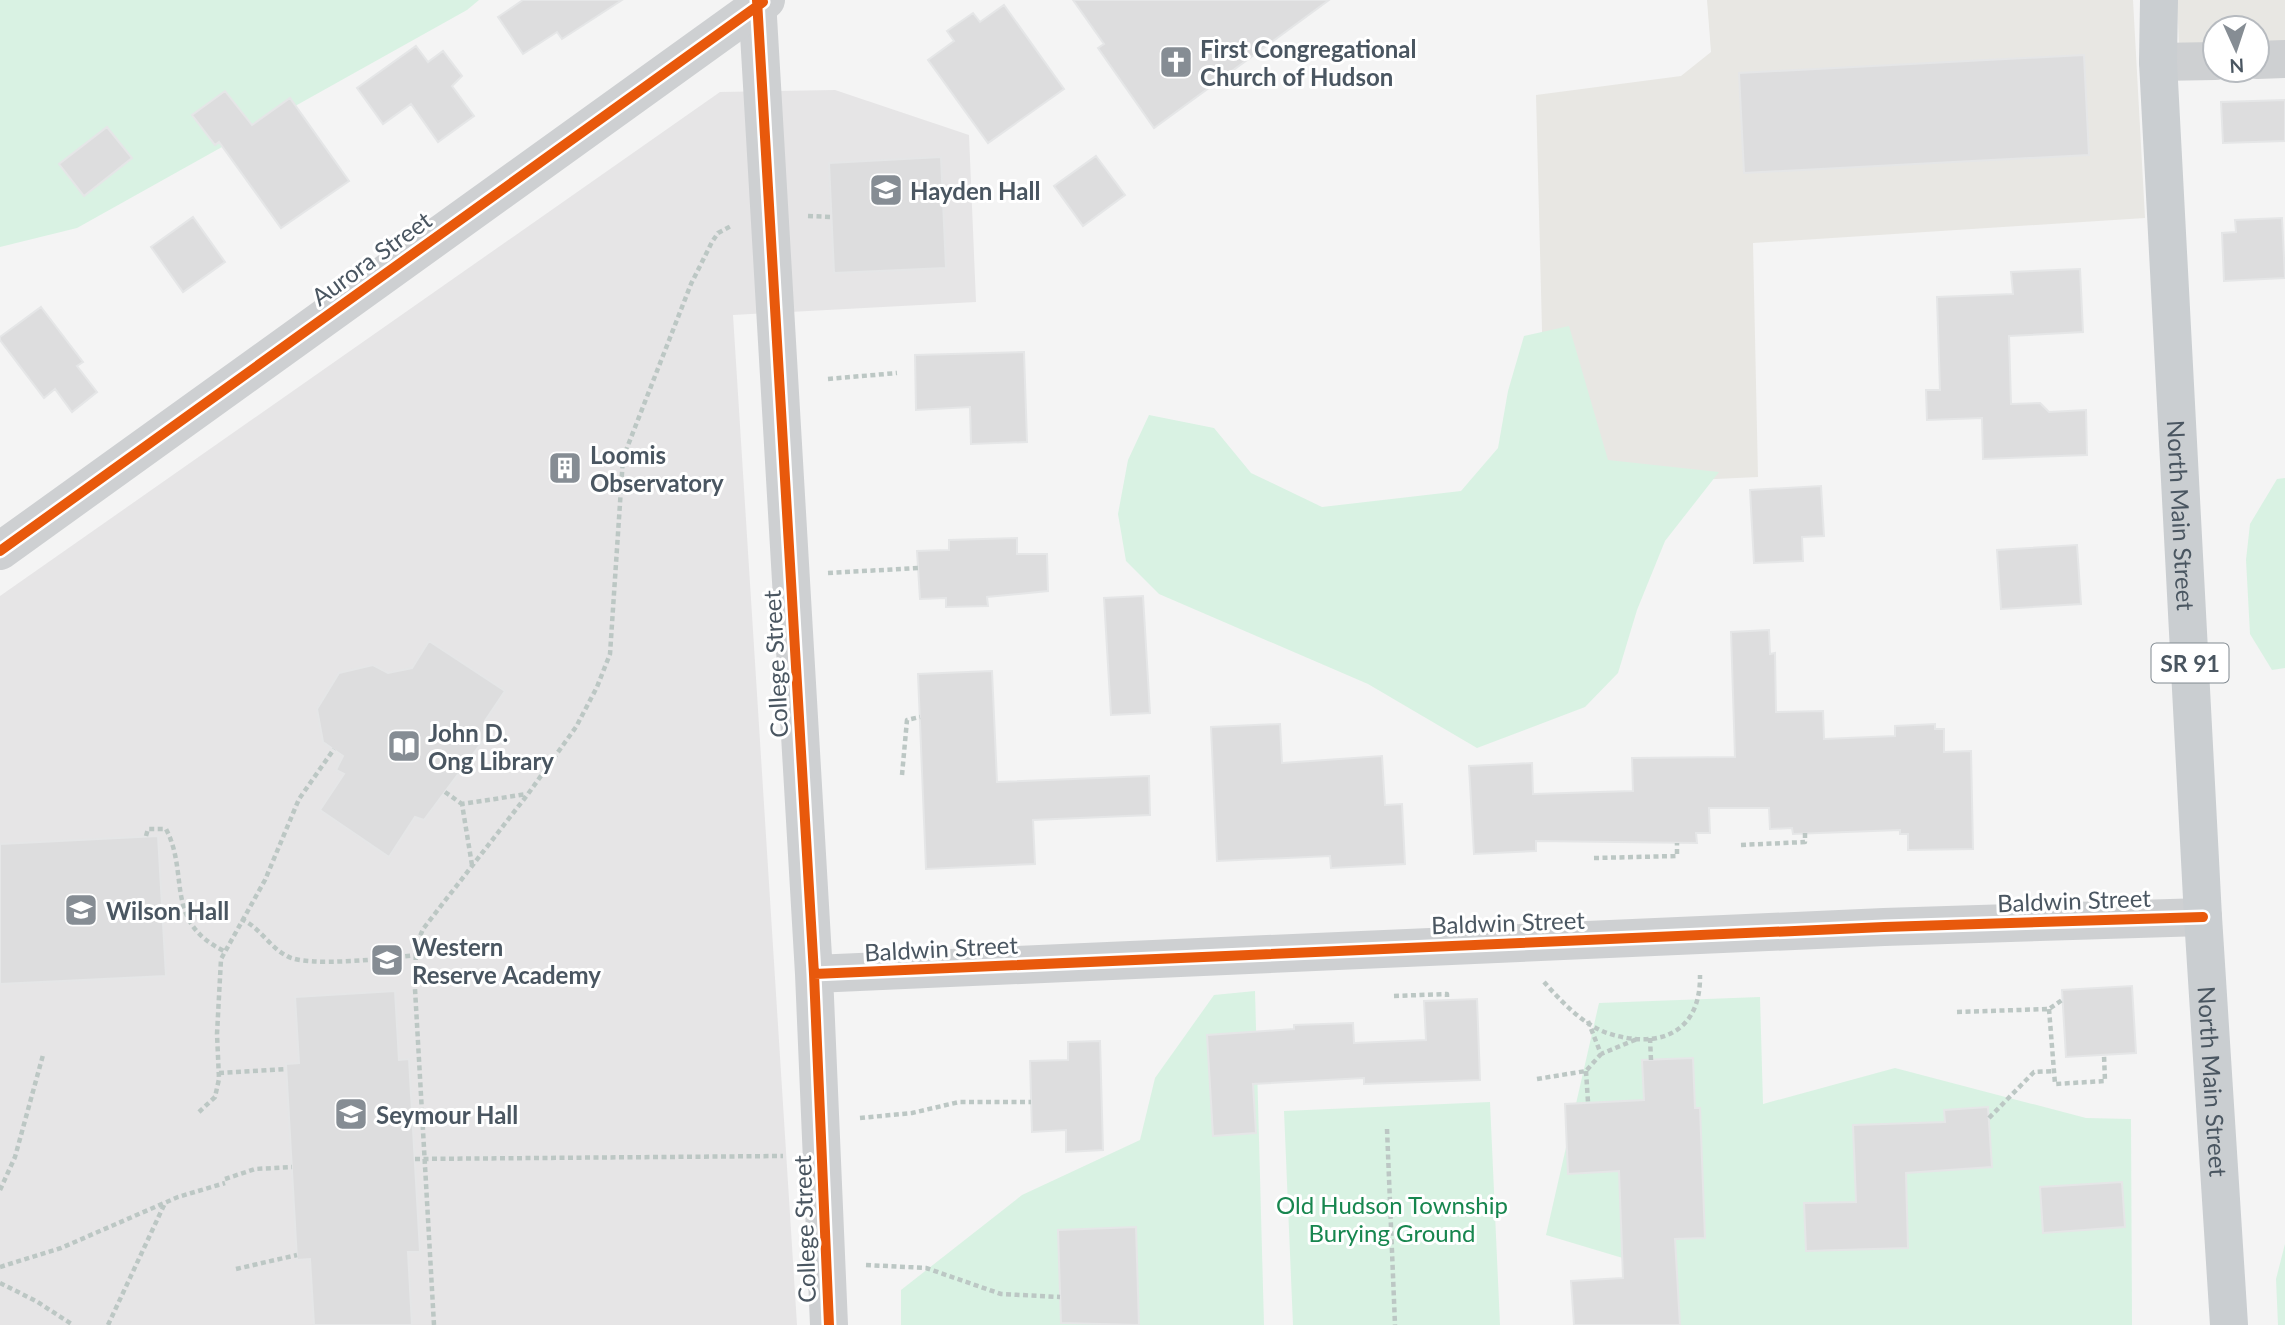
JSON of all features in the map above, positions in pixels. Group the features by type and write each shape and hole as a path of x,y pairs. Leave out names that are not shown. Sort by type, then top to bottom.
{"main road":[{"name":"North Main Street","path":"2159,0 2158,62 2203,918 2230,1325"}],"street":[{"name":"College Street","path":"760,2 814,974 830,1325"},
{"name":"Aurora Street","path":"0,551 760,2"},
{"path":"2158,62 2201,61"},
{"name":"Baldwin Street","path":"814,974 1696,936 2203,918"}],"path":[{"path":"434,1325 415,989 416,955 424,929 576,727 610,654 624,458 691,284 718,233 770,214 832,217"},
{"path":"828,379 897,373"},
{"path":"791,575 918,568"},
{"path":"902,775 907,720 920,717"},
{"path":"199,1112 215,1097 219,1073 217,985 224,951 265,880 299,799 334,750"},
{"path":"445,792 462,804 528,794"},
{"path":"462,804 472,866"},
{"path":"146,836 148,829 166,830 172,841 181,902 188,918 200,935 224,951"},
{"path":"1741,845 1805,842 1805,834"},
{"path":"1594,858 1677,856 1677,844"},
{"path":"241,919 252,923 287,956 304,961 416,955"},
{"path":"1541,978 1558,998 1605,1032 1650,1038 1679,1030 1694,1015 1700,992 1696,936"},
{"path":"1394,996 1447,994 1447,1000"},
{"path":"1957,1012 2049,1009 2062,1000"},
{"path":"2049,1009 2055,1084 2105,1081 2104,1055"},
{"path":"1588,1021 1601,1055"},
{"path":"1537,1079 1586,1071 1601,1055 1637,1038"},
{"path":"1650,1038 1651,1060"},
{"path":"0,1190 15,1157 43,1055"},
{"path":"219,1073 286,1069"},
{"path":"1586,1071 1588,1102"},
{"path":"1989,1118 2034,1072 2054,1071"},
{"path":"821,1117 868,1119 958,1102 1031,1102"},
{"path":"1387,1129 1395,1325"},
{"path":"415,1159 822,1156"},
{"path":"0,1267 61,1248 166,1202 255,1169 292,1167"},
{"path":"107,1325 166,1202"},
{"path":"236,1269 297,1255"},
{"path":"827,1266 926,1268 1001,1294 1060,1297"},
{"path":"0,1283 36,1301 73,1325"}],"shaded area":[{"path":"1707,0 2133,0 2145,218 1753,243 1758,477 1546,487 1536,95 1681,76 1711,52"},
{"path":"2177,0 2285,0 2285,41 2271,42 2271,14 2201,14 2201,45 2179,46"},
{"name":"Western Reserve Academy","path":"835,90 969,135 976,302 733,315 797,1325 0,1325 0,596 720,92"}],"green space":[{"path":"0,0 479,0 467,10 77,228 0,247"},
{"path":"1569,326 1608,460 1719,472 1665,541 1637,610 1618,673 1585,707 1477,748 1368,684 1159,594 1126,561 1118,514 1128,460 1149,415 1214,428 1251,473 1322,507 1461,491 1498,448 1508,391 1524,336"},
{"path":"2285,478 2285,668 2272,670 2250,634 2246,560 2250,524 2277,479"},
{"path":"1255,991 1264,1325 901,1325 901,1290 1022,1195 1140,1140 1155,1078 1214,995"},
{"path":"1760,997 1763,1104 1895,1068 2086,1118 2131,1119 2132,1325 1679,1325 1676,1274 1546,1235 1599,1003"},
{"name":"Old Hudson Township Burying Ground","path":"1490,1102 1500,1325 1293,1325 1284,1111"},
{"path":"2285,1244 2285,1325 2278,1325 2276,1279"}],"building":[{"path":"523,0 622,0 562,39 557,32 523,54 498,17"},
{"name":"First Congregational Church of Hudson","path":"1073,0 1329,0 1154,128 1098,48 1104,44"},
{"path":"1004,5 1064,89 988,143 928,60 954,41 947,31 973,13 980,22"},
{"path":"416,46 428,62 443,51 462,76 452,86 474,116 438,142 411,104 383,124 357,88"},
{"path":"2084,55 2089,155 1744,173 1739,73"},
{"path":"225,91 252,125 290,98 349,181 281,228 219,142 215,145 192,115"},
{"path":"2285,100 2285,141 2223,143 2221,102"},
{"path":"107,127 132,158 84,196 59,164"},
{"path":"1096,156 1125,195 1083,226 1054,186"},
{"name":"Hayden Hall","path":"941,157 946,268 834,273 829,163"},
{"path":"193,217 225,262 183,292 151,247"},
{"path":"2282,218 2285,278 2224,281 2222,233 2236,232 2235,220"},
{"path":"2080,269 2083,332 2009,336 2011,404 2040,403 2049,412 2086,410 2087,455 1983,459 1982,418 1927,420 1926,390 1940,390 1937,297 2013,294 2011,272"},
{"path":"41,307 83,362 77,366 97,392 72,412 55,389 44,398 0,340 0,337"},
{"path":"1024,352 1027,442 971,444 970,407 916,410 915,355"},
{"path":"1821,486 1824,536 1802,537 1803,561 1754,563 1750,490"},
{"path":"1017,538 1017,554 1047,554 1048,591 987,597 988,606 946,607 946,598 920,599 917,551 949,550 949,540"},
{"path":"2077,545 2081,604 2001,609 1997,550"},
{"path":"1143,596 1150,713 1111,715 1104,598"},
{"path":"1769,630 1770,654 1775,653 1776,712 1823,711 1824,739 1895,736 1895,726 1935,724 1935,729 1944,729 1944,752 1971,751 1973,849 1908,850 1908,834 1900,834 1900,830 1793,834 1792,828 1770,829 1769,808 1709,808 1710,833 1696,833 1697,843 1536,841 1536,851 1474,854 1469,766 1532,763 1533,794 1633,791 1632,758 1735,757 1731,632"},
{"name":"John D. Ong Library","path":"429,641 505,691 485,721 494,726 424,820 415,817 389,857 320,810 344,774 336,770 343,756 323,742 317,709 339,673 373,665 388,673 412,668"},
{"path":"992,671 997,782 1149,776 1150,815 1033,820 1035,864 926,869 918,674"},
{"path":"1280,724 1282,763 1382,756 1385,805 1402,804 1405,864 1331,868 1330,856 1217,861 1211,727"},
{"name":"Wilson Hall","path":"158,836 166,976 0,984 0,844"},
{"path":"2132,986 2136,1053 2066,1057 2062,990"},
{"name":"Seymour Hall","path":"395,991 399,1060 409,1059 420,1252 408,1252 412,1325 314,1325 310,1259 297,1260 286,1064 299,1063 295,997"},
{"path":"1477,999 1480,1080 1364,1084 1364,1078 1253,1084 1256,1133 1213,1136 1207,1035 1294,1029 1294,1025 1353,1023 1354,1043 1426,1040 1424,1001"},
{"path":"1100,1041 1103,1150 1066,1152 1066,1130 1032,1132 1030,1061 1068,1060 1068,1042"},
{"path":"1693,1058 1695,1108 1700,1108 1705,1238 1675,1239 1680,1325 1574,1325 1571,1281 1623,1278 1619,1171 1568,1174 1565,1104 1644,1100 1642,1060"},
{"path":"1988,1107 1992,1167 1906,1173 1908,1248 1806,1251 1804,1203 1856,1202 1853,1125 1945,1122 1944,1110"},
{"path":"2122,1182 2125,1227 2043,1233 2040,1187"},
{"path":"1136,1227 1139,1325 1061,1323 1058,1230"}],"cycle path":[{"path":"757,0 814,974 829,1325"},
{"path":"0,551 763,2"},
{"path":"814,974 1884,927 2203,917"}],"place":[{"name":"First Congregational Church of Hudson","path":"1176,62"},
{"name":"Hayden Hall","path":"886,190"},
{"name":"Loomis Observatory","path":"565,468"},
{"name":"John D. Ong Library","path":"404,746"},
{"name":"Wilson Hall","path":"81,910"},
{"name":"Western Reserve Academy","path":"387,960"},
{"name":"Seymour Hall","path":"351,1114"}]}
